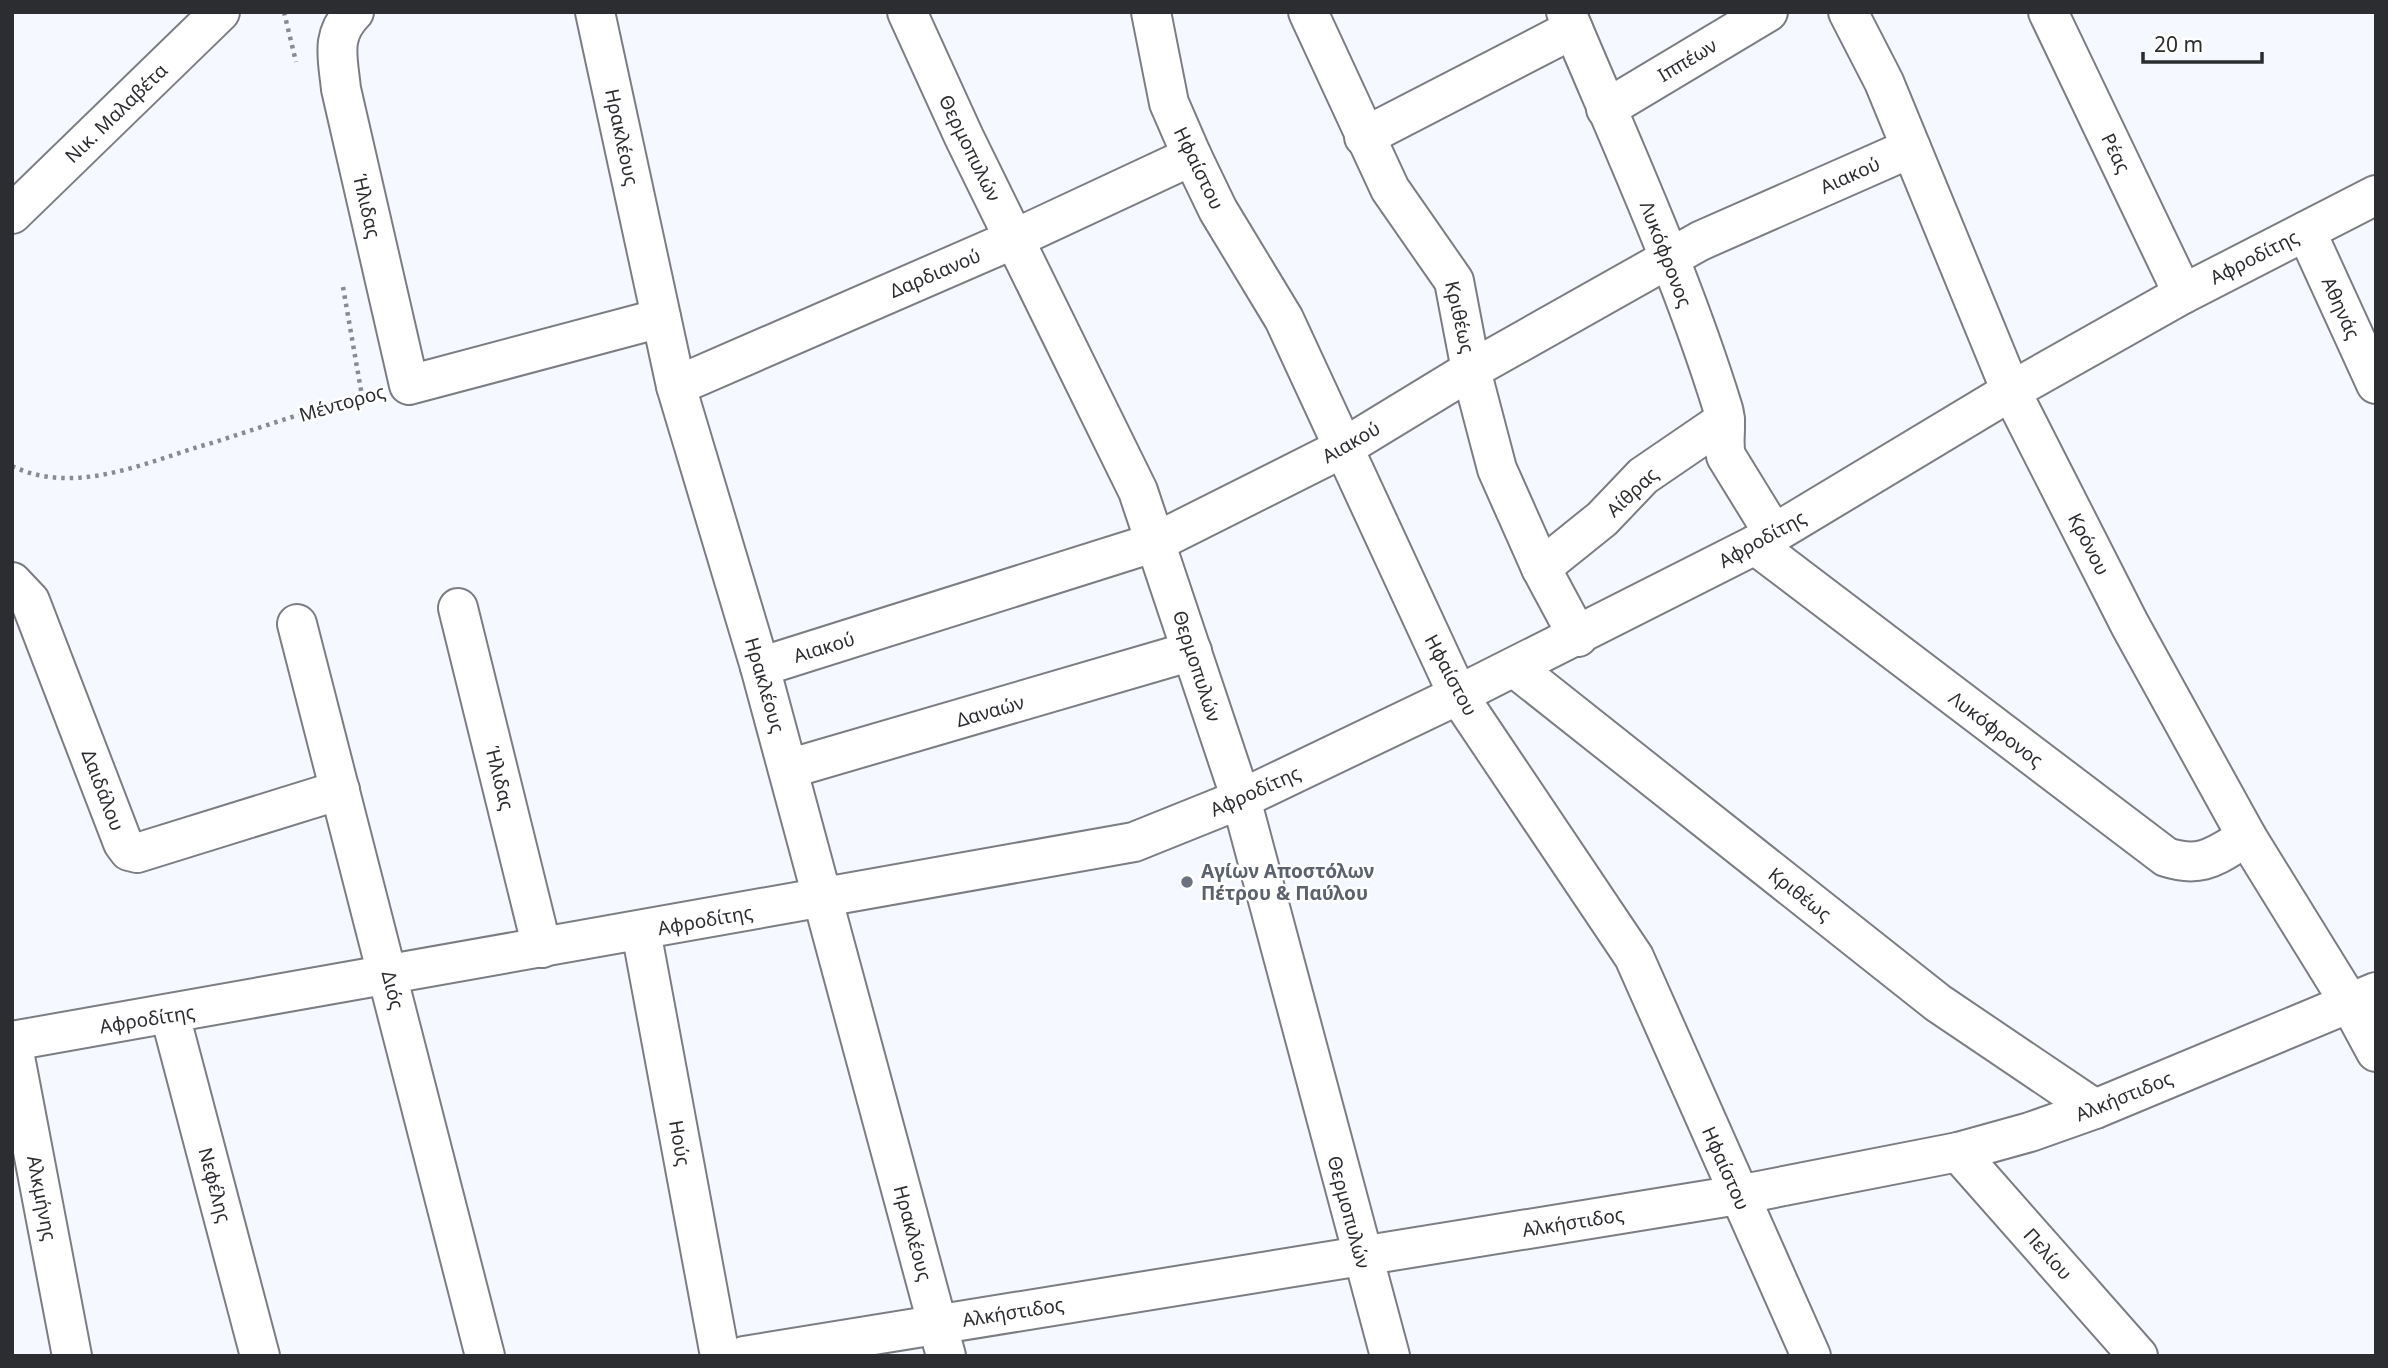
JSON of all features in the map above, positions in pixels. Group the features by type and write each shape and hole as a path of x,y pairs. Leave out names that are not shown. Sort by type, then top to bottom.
{"street":[{"name":"Νικ. Μαλαβέτα","path":"12,214 220,12"},
{"name":"Ηρακλέους","path":"595,12 676,386 760,667 942,1340"},
{"name":"Θερμοπυλών","path":"907,12 1014,239 1131,474 1157,542 1241,799 1361,1256 1390,1356"},
{"name":"Ηφαίστου","path":"1151,12 1168,103 1218,210 1284,319 1458,695 1634,957 1811,1356"},
{"name":"Κριθέως","path":"1308,12 1364,137 1395,196 1454,281 1471,370 1497,469 1541,568 1578,637"},
{"name":"Ιππέων","path":"1606,109 1768,12"},
{"name":"Κρόνου","path":"1848,12 1884,82 2011,391 2130,625 2247,837 2362,997 2376,1052"},
{"name":"Ρέας","path":"2049,12 2183,294"},
{"name":"Ήλιδας","path":"347,19 337,50 341,89 409,385"},
{"path":"1364,137 1570,20"},
{"name":"Λυκόφρoνος","path":"1570,20 1670,258 1725,419 1723,443 1726,456 1765,539 2166,858 2186,864 2202,863 2247,837"},
{"name":"Αιακού","path":"760,667 1157,542 1343,448 1471,370 1670,258 1911,148"},
{"name":"Δαρδιανού","path":"676,386 1014,239 1192,156"},
{"name":"Αφροδίτης","path":"12,1041 821,900 1134,842 1241,799 1578,637 1765,539 2011,391 2183,294 2376,195"},
{"name":"Αθηνάς","path":"2306,231 2376,384"},
{"name":"Μέντορος","path":"409,385 661,318"},
{"name":"Αίθρας","path":"1541,568 1602,519 1643,477 1725,419"},
{"name":"Δαιδάλου","path":"21,591 129,851 137,853 340,790"},
{"name":"Ήλιδας","path":"458,608 542,948"},
{"name":"Διός","path":"297,624 485,1356"},
{"name":"Δαναών","path":"788,769 1192,651"},
{"name":"Κριθέως","path":"1515,668 1938,1003 2095,1109"},
{"name":"Ηούς","path":"641,931 720,1356"},
{"name":"Αλκήστιδος","path":"744,1356 942,1340 1361,1256 1738,1195 1958,1152 2030,1132 2095,1109 2362,997"},
{"name":"Νεφέλης","path":"170,1015 260,1356"},
{"name":"Αλκμήνης","path":"12,1041 72,1356"},
{"name":"Πελίου","path":"1958,1152 2138,1356"}],"path":[{"name":"Μέντορος","path":"12,466 24,472 61,478 110,474 362,396 409,385"}],"place":[{"name":"Αγίων Αποστόλων Πέτρου & Παύλου","path":"1187,882"}]}
